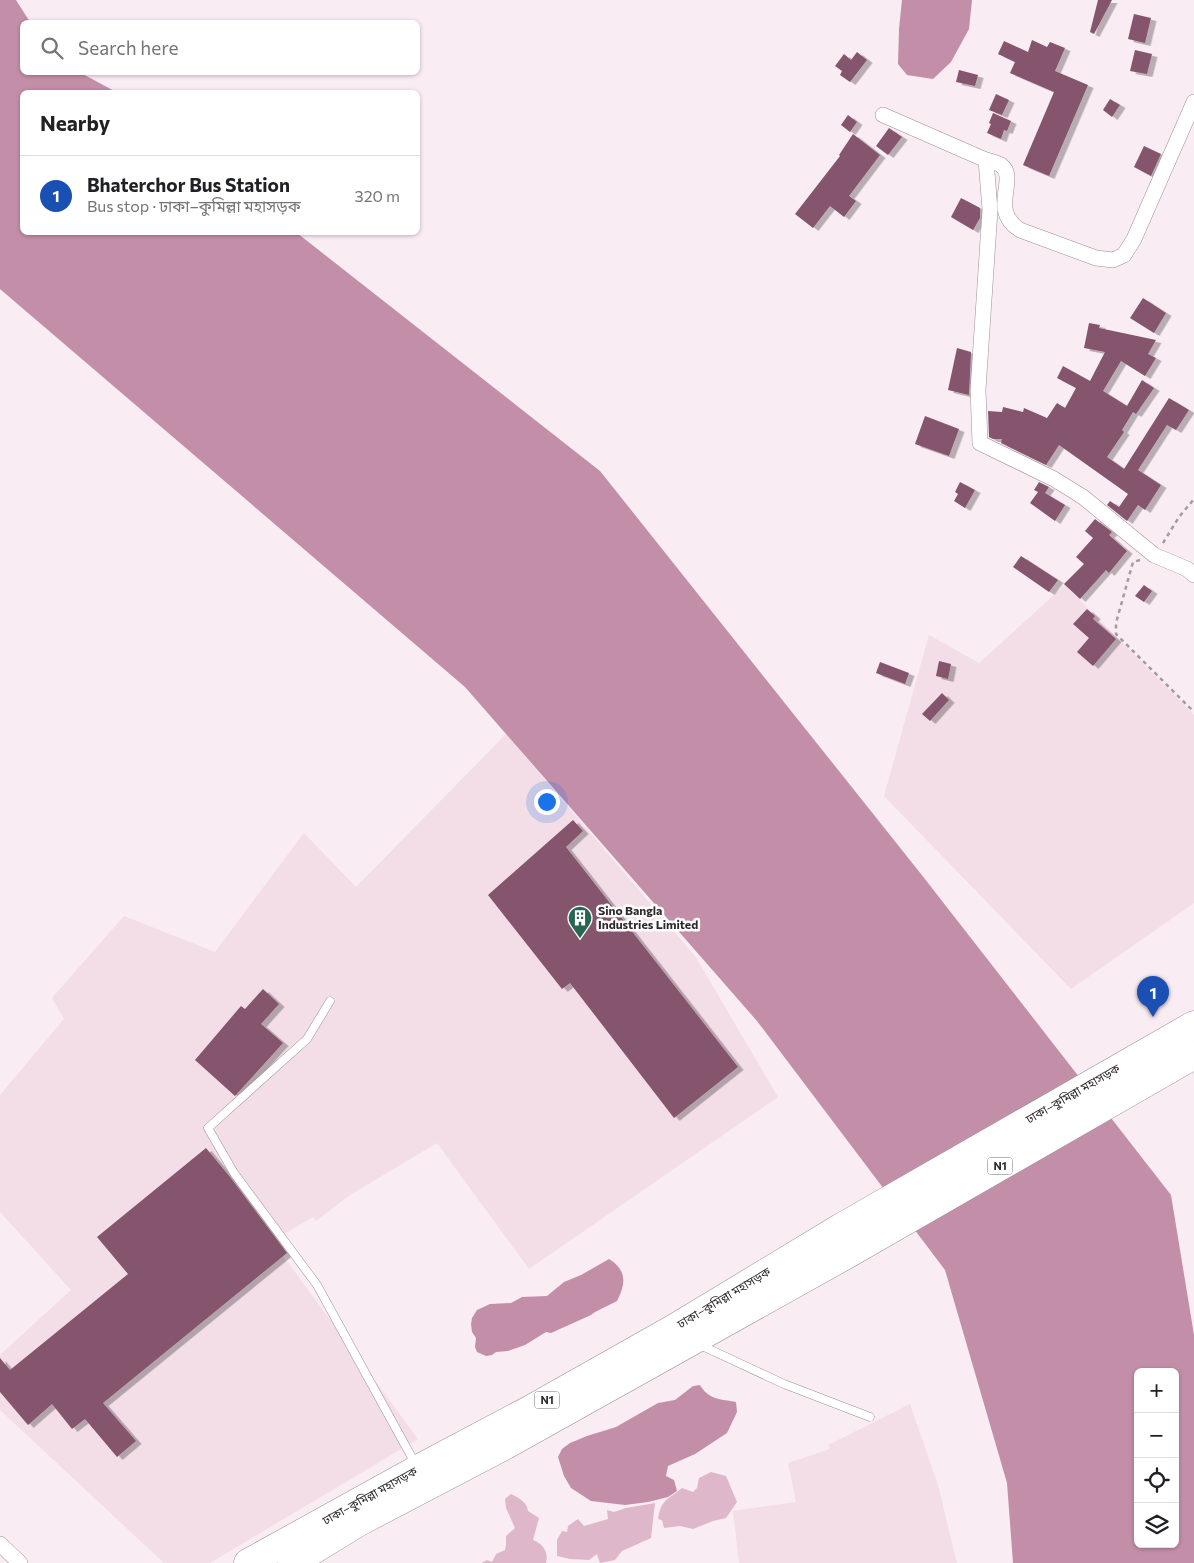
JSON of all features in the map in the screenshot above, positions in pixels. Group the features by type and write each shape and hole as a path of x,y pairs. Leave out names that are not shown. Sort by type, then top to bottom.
{"highway":[{"name":"ঢাকা–কুমিল্লা মহাসড়ক","path":"292,1563 359,1522 504,1446 846,1255 1150,1064 1194,1025"},
{"name":"ঢাকা–কুমিল্লা মহাসড়ক","path":"248,1563 533,1408 664,1333 840,1228 1150,1064 1194,1054"}],"street":[{"path":"883,115 1000,165 1005,169 1007,178 1004,209 1012,225 1020,230 1096,258 1113,260 1124,255 1134,239 1194,102"},
{"path":"986,160 990,210 978,390 980,443 1054,479 1083,497 1154,555 1186,569 1194,575"},
{"path":"0,1544 20,1563"}],"lane":[{"path":"330,1001 307,1039 208,1128 234,1173 317,1285 418,1469"},
{"path":"691,1341 784,1384 870,1417"}],"path":[{"path":"1194,499 1179,517 1161,548 1154,555 1133,562 1116,622 1116,634 1194,712"}],"shaded area":[{"path":"0,0 16,0 29,20 20,20 20,75 85,75 112,90 20,90 20,235 300,235 600,471 921,874 1171,1195 1194,1335 1194,1563 1013,1563 1007,1483 945,1270 757,1021 465,687 0,289"},
{"path":"902,0 972,0 969,29 951,62 933,79 907,75 898,64"},
{"path":"1065,585 1194,715 1194,903 1071,989 884,796 929,635 979,663"},
{"path":"506,734 695,956 778,1097 529,1269 437,1143 350,1195 316,1221 313,1217 272,1241 418,1439 210,1563 164,1563 0,1410 0,1355 71,1290 0,1212 0,1095 64,1019 52,998 124,916 215,952 304,833 356,887"},
{"path":"609,1259 619,1268 623,1278 622,1289 617,1301 551,1333 546,1332 525,1345 486,1356 477,1352 475,1347 476,1338 472,1332 471,1324 477,1310 490,1304 511,1303 522,1297 547,1296 564,1282 581,1275"},
{"path":"700,1385 711,1396 736,1402 737,1412 727,1433 695,1454 668,1466 666,1476 674,1480 677,1491 668,1497 625,1505 591,1501 571,1488 564,1476 558,1457 562,1449 570,1443 587,1436 616,1427 658,1403 675,1400 693,1386"},
{"path":"910,1404 938,1485 957,1563 739,1563 733,1511 796,1502 788,1463 827,1450 830,1448 828,1445"},
{"path":"711,1472 726,1476 737,1502 726,1518 693,1529 680,1526 664,1528 662,1520 658,1518 661,1507 669,1497 682,1488 693,1492 697,1488 699,1478"},
{"path":"511,1494 526,1505 528,1511 539,1518 533,1540 544,1549 547,1555 546,1563 481,1563 487,1560 492,1562 496,1554 505,1550 506,1536 515,1528 506,1508 505,1499"},
{"path":"655,1503 651,1538 622,1551 615,1560 600,1563 597,1554 589,1560 557,1556 557,1540 562,1531 567,1532 568,1526 578,1519 584,1526 608,1519 607,1510 614,1512"}],"building":[{"path":"1098,0 1112,0 1094,34 1090,32"},
{"path":"1134,14 1151,18 1145,43 1128,39"},
{"path":"1032,40 1047,47 1050,42 1065,48 1055,71 1088,85 1049,176 1023,165 1054,92 1010,73 1015,62 998,54 1004,41 1028,52"},
{"path":"1135,50 1152,54 1147,74 1130,71"},
{"path":"857,52 867,60 850,82 840,75 842,71 835,66 844,54 851,60"},
{"path":"959,70 978,75 975,86 956,82"},
{"path":"996,94 1009,100 1002,115 989,110"},
{"path":"1110,99 1120,105 1112,117 1103,110"},
{"path":"993,113 1011,121 1007,131 1004,130 1001,139 987,133"},
{"path":"848,115 857,122 850,132 841,125"},
{"path":"889,128 902,137 888,155 876,146"},
{"path":"853,134 880,155 849,196 856,201 844,217 830,206 813,228 795,214 840,156"},
{"path":"1144,146 1161,154 1151,176 1134,167"},
{"path":"961,198 980,208 980,218 973,230 951,217"},
{"path":"1143,298 1166,313 1154,333 1130,318"},
{"path":"1089,323 1100,325 1099,328 1156,340 1148,354 1156,358 1145,376 1121,361 1103,391 1127,406 1142,380 1154,388 1136,414 1133,412 1122,430 1124,432 1107,457 1124,469 1169,398 1189,410 1176,430 1167,425 1138,470 1161,485 1145,510 1138,505 1127,521 1107,505 1110,501 1119,507 1128,494 1059,445 1046,465 1001,443 1002,439 989,437 988,411 1002,412 1003,407 1023,412 1024,408 1047,418 1057,403 1065,408 1076,388 1057,378 1063,366 1090,381 1105,352 1084,348"},
{"path":"957,348 971,352 969,395 948,390"},
{"path":"925,416 959,429 949,456 915,444"},
{"path":"960,482 975,490 965,508 954,501 958,494 955,492"},
{"path":"1039,482 1049,487 1045,493 1065,505 1055,521 1030,503 1038,492 1034,490"},
{"path":"1095,519 1112,532 1109,535 1127,551 1109,573 1106,570 1080,599 1064,584 1084,564 1076,557 1093,538 1085,531"},
{"path":"1021,556 1058,580 1049,592 1013,567"},
{"path":"1144,585 1152,591 1144,602 1135,596"},
{"path":"1087,609 1095,616 1093,619 1116,639 1093,666 1077,652 1089,638 1073,624"},
{"path":"939,661 951,664 948,679 936,676"},
{"path":"880,662 909,673 905,684 876,673"},
{"path":"942,693 949,700 930,721 922,714"},
{"name":"Sino Bangla Industries Limited","path":"573,820 583,831 566,847 738,1067 674,1118 570,983 562,989 488,895"},
{"path":"263,989 279,1004 261,1024 283,1043 235,1096 195,1060 241,1006 245,1009"},
{"path":"206,1148 287,1253 103,1403 136,1441 117,1457 85,1419 72,1429 52,1404 28,1425 0,1392 0,1358 10,1370 128,1274 97,1237"}],"place":[{"name":"Sino Bangla Industries Limited","path":"580,939"},
{"name":"Bhaterchor Bus Station","path":"1153,1017"}]}
